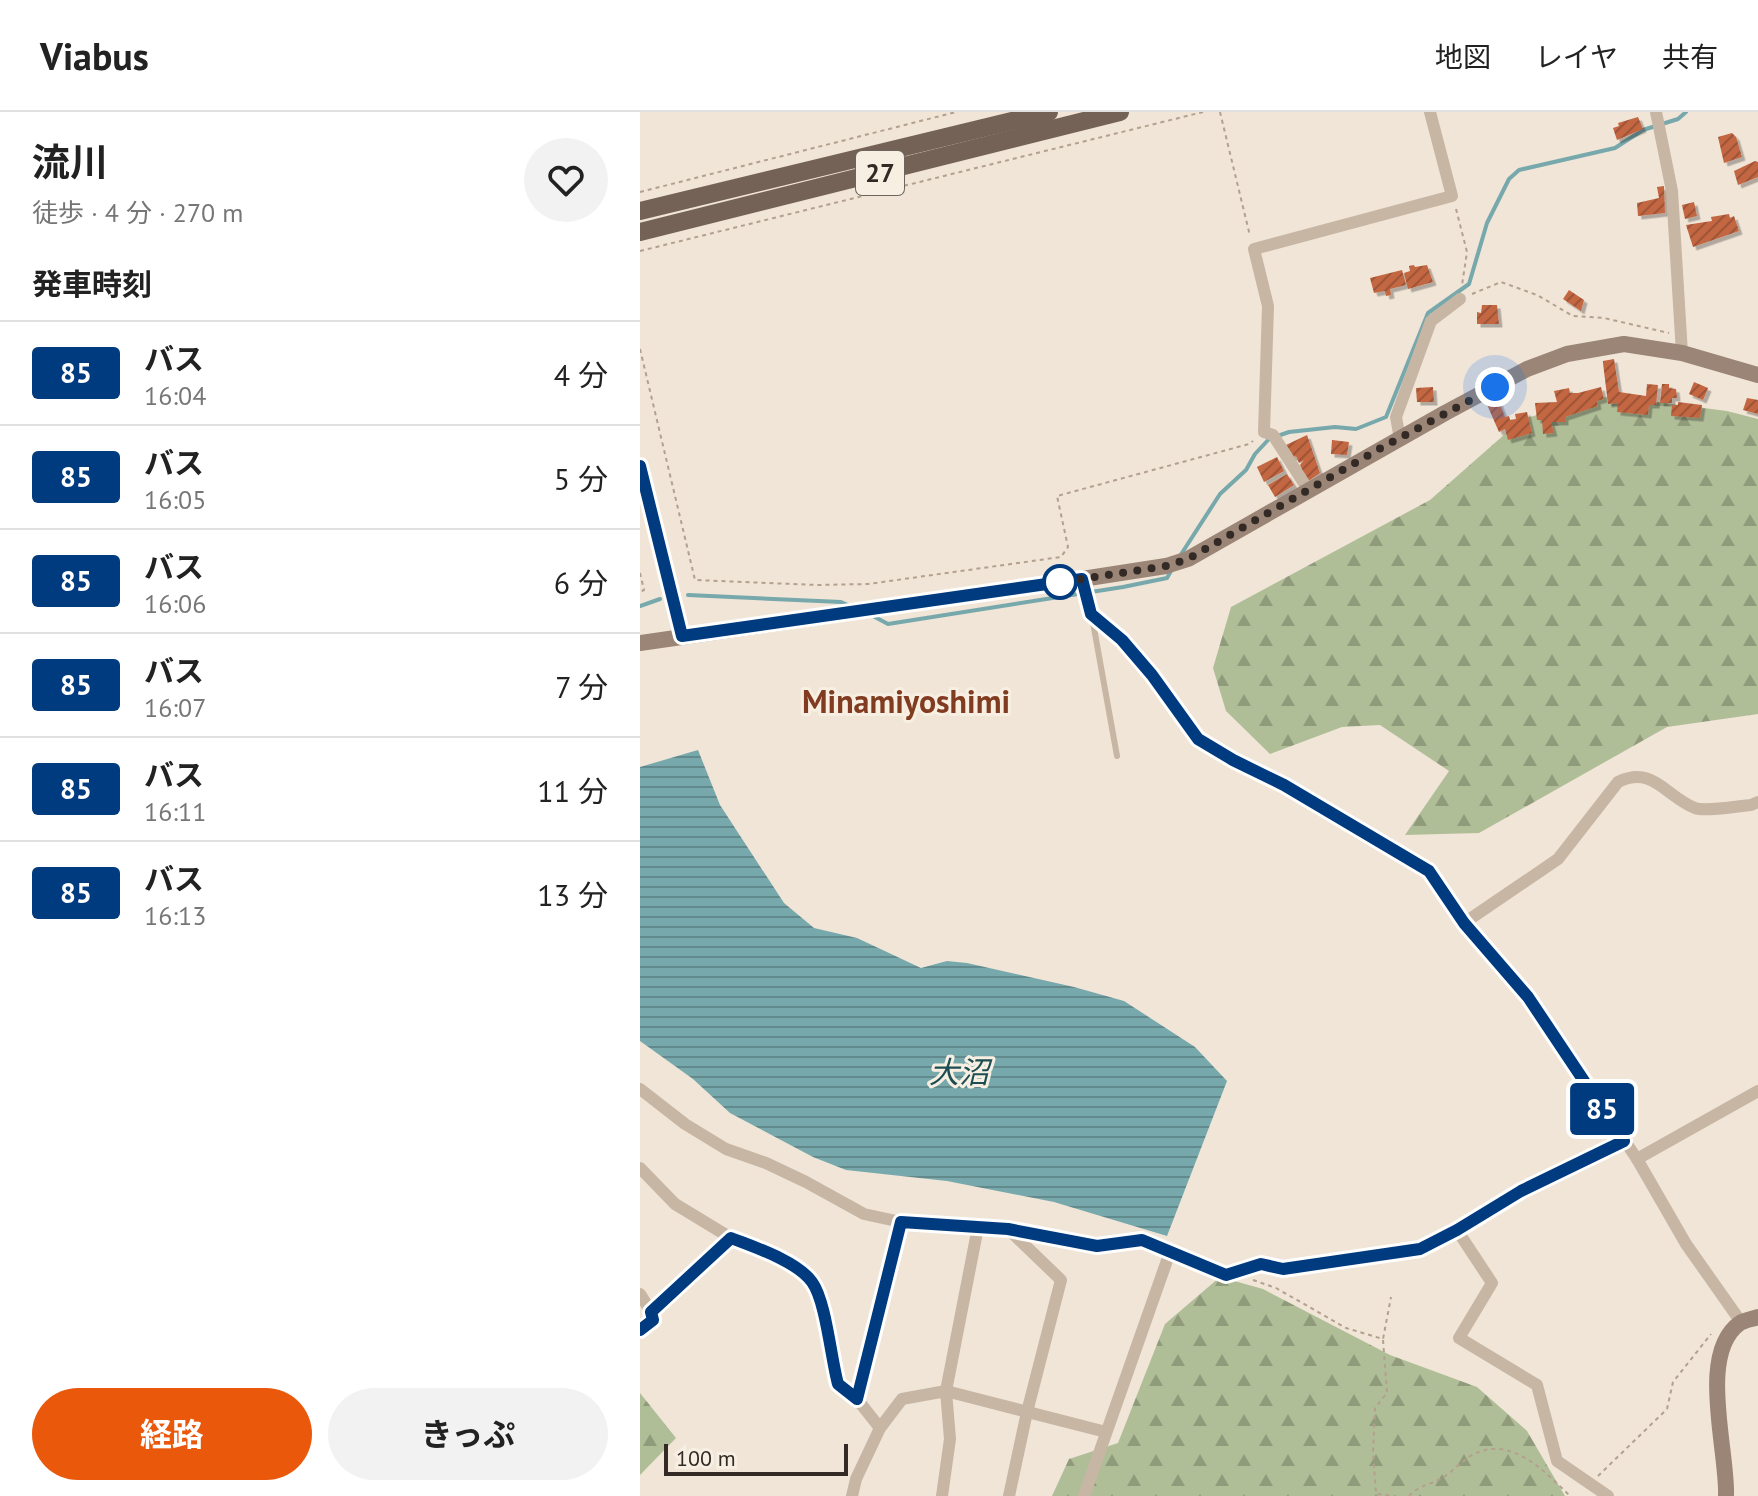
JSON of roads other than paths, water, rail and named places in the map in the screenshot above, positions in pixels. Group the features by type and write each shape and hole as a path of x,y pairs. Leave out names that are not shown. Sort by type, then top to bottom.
{"main road":[{"name":"27","path":"640,211 1049,112"},
{"name":"27","path":"640,232 1120,112"}],"street":[{"path":"1309,491 1273,435 1264,432 1268,306 1254,249 1452,196 1430,112"},
{"path":"1656,112 1672,191 1682,353"},
{"path":"1400,439 1396,417 1431,321 1460,299"},
{"path":"640,643 1166,566 1188,559 1527,369 1567,354 1624,344 1682,353 1758,375"},
{"path":"640,466 682,636"},
{"path":"1082,579 1091,614 1122,640 1152,675 1198,739 1284,785 1429,871 1464,923 1528,997 1637,1159 1686,1244 1750,1320 1728,1336 1719,1355 1717,1389 1727,1475 1726,1496"},
{"path":"1464,923 1558,859 1618,782 1631,776 1646,777 1698,809 1758,802"},
{"path":"640,1089 685,1124 726,1149 766,1163 864,1214 901,1222 1008,1229 1097,1246 1142,1240 1226,1275 1261,1264 1283,1269 1420,1249 1521,1191 1624,1141"},
{"path":"1637,1159 1758,1091"},
{"path":"640,1168 675,1204 731,1238 782,1258 812,1282 825,1318 838,1384 857,1399 880,1428"},
{"path":"857,1399 901,1222"},
{"path":"942,1496 950,1439 946,1391 978,1227"},
{"path":"1008,1229 1061,1280 1009,1496"},
{"path":"1457,1230 1492,1283 1459,1338 1537,1385 1557,1461 1608,1496"},
{"path":"651,1312 731,1238"},
{"path":"1084,1496 1170,1252"},
{"path":"640,1294 653,1320 640,1330"},
{"path":"852,1496 856,1479 880,1428 902,1399 946,1391 1106,1432"}],"lane":[{"path":"1091,614 1117,756"}],"water":[{"name":"大沼","path":"698,750 720,805 784,903 814,928 857,938 921,968 947,961 967,963 1124,1001 1195,1047 1227,1081 1167,1236 1054,1202 947,1181 846,1170 813,1157 730,1113 693,1079 640,1041 640,767"}],"waterway":[{"path":"1180,556 1220,494 1246,470 1269,439 1289,432 1335,427 1356,429 1386,417 1428,313 1469,284 1487,223 1509,179 1519,170 1615,148 1643,130 1678,119 1686,112"},
{"path":"873,616 888,624 1123,587 1167,578 1171,571"},
{"path":"688,595 841,602 850,606"},
{"path":"640,606 660,599"}],"district":[{"name":"Minamiyoshimi","path":"906,702"}]}
